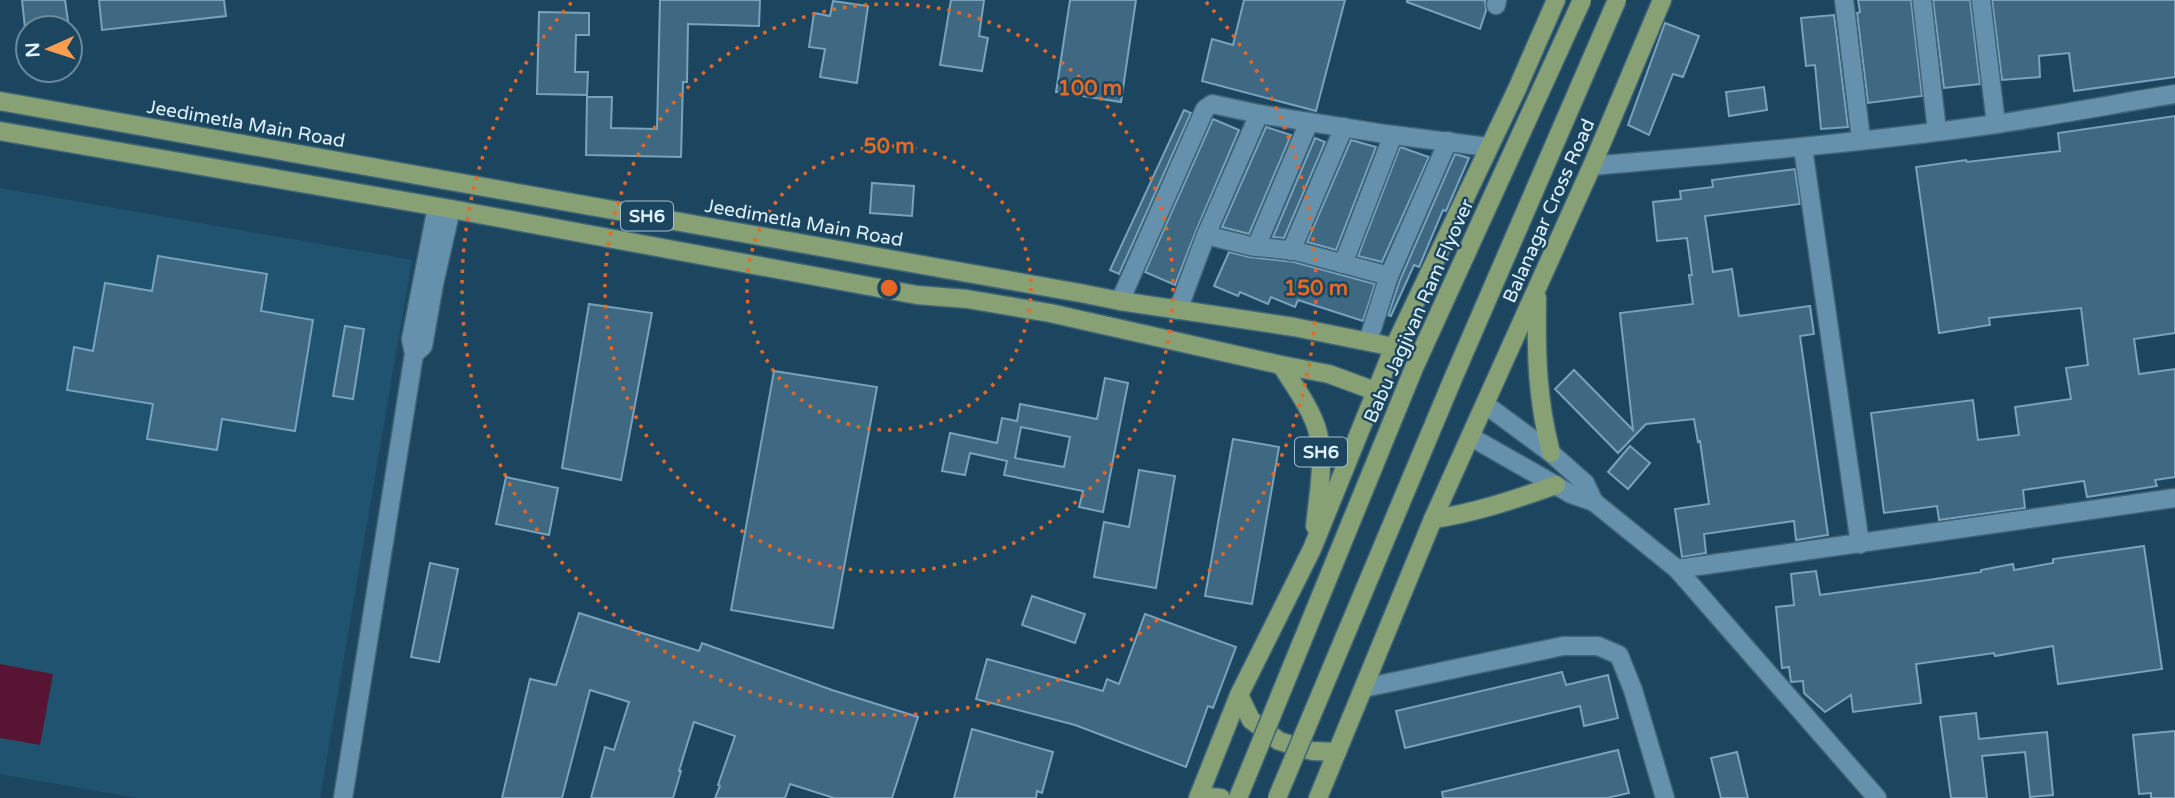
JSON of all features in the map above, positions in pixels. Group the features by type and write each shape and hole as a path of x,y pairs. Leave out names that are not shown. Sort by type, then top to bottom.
{"main road":[{"path":"1221,798 1199,797 1239,695 1312,549 1394,347 1517,89 1556,0"},
{"name":"Babu Jagjivan Ram Flyover","path":"1238,798 1415,368 1582,0"},
{"path":"1277,798 1452,381 1618,0"},
{"name":"Balanagar Cross Road","path":"1318,798 1433,519 1537,291 1662,0"},
{"name":"Jeedimetla Main Road","path":"0,101 1120,302 1294,327 1394,347"},
{"name":"SH6","path":"0,131 444,208 917,295 967,299 1050,313 1329,374 1375,391"},
{"path":"594,235 598,208"},
{"path":"1537,291 1536,360 1543,419 1551,453"},
{"name":"SH6","path":"1281,365 1309,413 1319,440 1320,482 1312,549"},
{"path":"1433,519 1459,516 1503,504 1556,485"},
{"path":"1239,695 1251,720 1279,741 1312,751 1337,752"}],"street":[{"path":"1844,0 1861,139"},
{"path":"1922,0 1937,131"},
{"path":"1981,0 1996,124"},
{"path":"1592,166 1803,148 1996,124 2175,94"},
{"path":"1120,302 1205,109 1212,104 1308,122 1488,147"},
{"path":"1178,310 1206,235 1259,114"},
{"path":"1256,247 1308,122"},
{"path":"1291,251 1343,127"},
{"path":"1343,264 1393,135"},
{"path":"1368,341 1390,276 1448,141"},
{"path":"1803,148 1860,544"},
{"path":"343,798 414,354 423,346 444,208"},
{"path":"1206,235 1256,247 1291,251 1390,276"},
{"path":"1486,405 1551,453 1585,483 1594,502"},
{"path":"1471,437 1571,495 1594,502 1677,569 1877,798"},
{"path":"1677,569 2175,498"},
{"path":"1364,688 1563,646 1598,646 1619,655 1633,690 1665,798"}],"shaded area":[{"path":"0,188 412,260 320,798 137,798 0,774"},
{"path":"0,664 53,674 40,745 0,738"}],"building":[{"path":"22,0 65,0 67,14 24,14"},
{"path":"99,0 224,0 226,16 102,30"},
{"path":"660,0 760,0 759,26 688,24 681,157 586,155 587,97 612,97 611,128 657,129"},
{"path":"951,0 984,0 979,36 988,38 982,71 940,65"},
{"path":"1070,0 1136,0 1121,102 1056,92"},
{"path":"1244,0 1345,0 1316,111 1202,81 1212,39 1233,45"},
{"path":"1407,0 1485,0 1486,11 1480,29"},
{"path":"1858,0 1911,0 1922,96 1868,103 1857,13 1860,12"},
{"path":"1933,0 1970,0 1980,84 1944,88"},
{"path":"1992,0 2175,0 2175,77 2074,91 2069,53 2039,56 2040,77 2002,80"},
{"path":"833,1 868,6 857,83 820,77 825,49 809,47 814,13 830,16"},
{"path":"539,12 589,13 589,35 576,35 575,72 588,72 587,95 537,94"},
{"path":"1834,15 1848,127 1821,129 1815,65 1806,66 1801,18"},
{"path":"1665,23 1699,36 1683,77 1673,74 1649,135 1628,125"},
{"path":"1764,87 1767,110 1729,116 1726,92"},
{"path":"1184,110 1191,113 1119,274 1110,270"},
{"path":"2175,116 2175,333 2134,339 2139,374 2175,369 2175,477 2155,480 2157,486 2087,497 2084,481 2023,490 2025,508 1939,520 1937,506 1884,513 1871,413 1973,400 1978,440 2019,435 2015,407 2071,399 2066,368 2088,365 2081,308 1989,318 1990,325 1939,333 1916,167 2060,151 2058,133"},
{"path":"1213,119 1239,130 1175,285 1145,272"},
{"path":"1266,127 1291,135 1249,234 1222,227"},
{"path":"1315,138 1325,142 1284,238 1273,237"},
{"path":"1351,140 1376,147 1336,250 1307,242"},
{"path":"1400,147 1429,157 1382,262 1358,256"},
{"path":"1455,154 1469,158 1419,267 1414,265 1391,316 1388,315 1400,280"},
{"path":"1795,169 1800,204 1705,216 1713,272 1732,269 1739,316 1810,306 1814,334 1800,336 1828,535 1796,540 1794,521 1704,534 1706,553 1682,557 1675,509 1709,504 1694,419 1646,424 1618,453 1555,389 1574,370 1633,430 1620,313 1693,304 1687,238 1657,241 1653,202 1681,199 1680,191 1713,187 1712,180"},
{"path":"872,183 914,186 912,216 870,213"},
{"path":"1229,252 1294,262 1375,284 1363,321 1298,300 1295,307 1271,297 1268,304 1240,292 1238,296 1214,286"},
{"path":"158,256 267,274 261,311 313,320 295,431 222,419 217,450 147,439 153,404 67,390 74,347 93,351 105,283 152,291"},
{"path":"589,304 652,313 621,480 562,468"},
{"path":"345,326 364,329 353,399 333,396"},
{"path":"774,371 877,387 833,628 731,610"},
{"path":"1105,378 1128,383 1103,512 1079,507 1083,491 1004,475 1007,461 970,453 965,475 942,471 950,433 997,443 1002,418 1017,421 1020,404 1097,419","holes":["1021,427 1070,437 1064,467 1015,458"]},
{"path":"1233,439 1279,447 1252,604 1205,596"},
{"path":"1630,446 1650,463 1628,489 1608,472"},
{"path":"1139,470 1175,476 1156,588 1094,577 1104,522 1129,527"},
{"path":"506,477 558,488 549,535 496,524"},
{"path":"2144,546 2162,669 2058,684 2053,646 1995,656 1994,653 1916,664 1921,703 1853,712 1851,695 1825,712 1804,693 1803,681 1791,682 1789,667 1782,668 1776,607 1794,605 1791,574 1816,571 1820,595 1981,572 2013,564 2014,570 2053,563 2053,559"},
{"path":"430,563 458,569 439,662 411,657"},
{"path":"1032,596 1085,614 1075,643 1022,625"},
{"path":"579,613 699,651 702,643 832,690 918,717 892,798 834,798 790,784 785,798 715,798 735,736 694,722 673,798 591,798 605,747 614,750 629,702 590,690 562,798 502,798 530,679 556,685"},
{"path":"1145,614 1236,647 1213,708 1208,706 1186,767 1075,725 976,699 987,659 1103,691 1107,679 1119,684"},
{"path":"1562,672 1566,685 1608,675 1618,718 1584,726 1580,706 1405,748 1396,711"},
{"path":"1976,713 1979,739 2047,732 2053,795 2030,797 2025,752 1982,756 1987,798 1951,798 1940,717"},
{"path":"972,729 1053,752 1042,793 1037,791 1036,798 954,798"},
{"path":"2175,731 2175,798 2151,798 2151,793 2139,794 2133,735"},
{"path":"1618,750 1629,793 1607,798 1443,798 1442,792"},
{"path":"1737,752 1748,798 1721,798 1711,758"}]}
